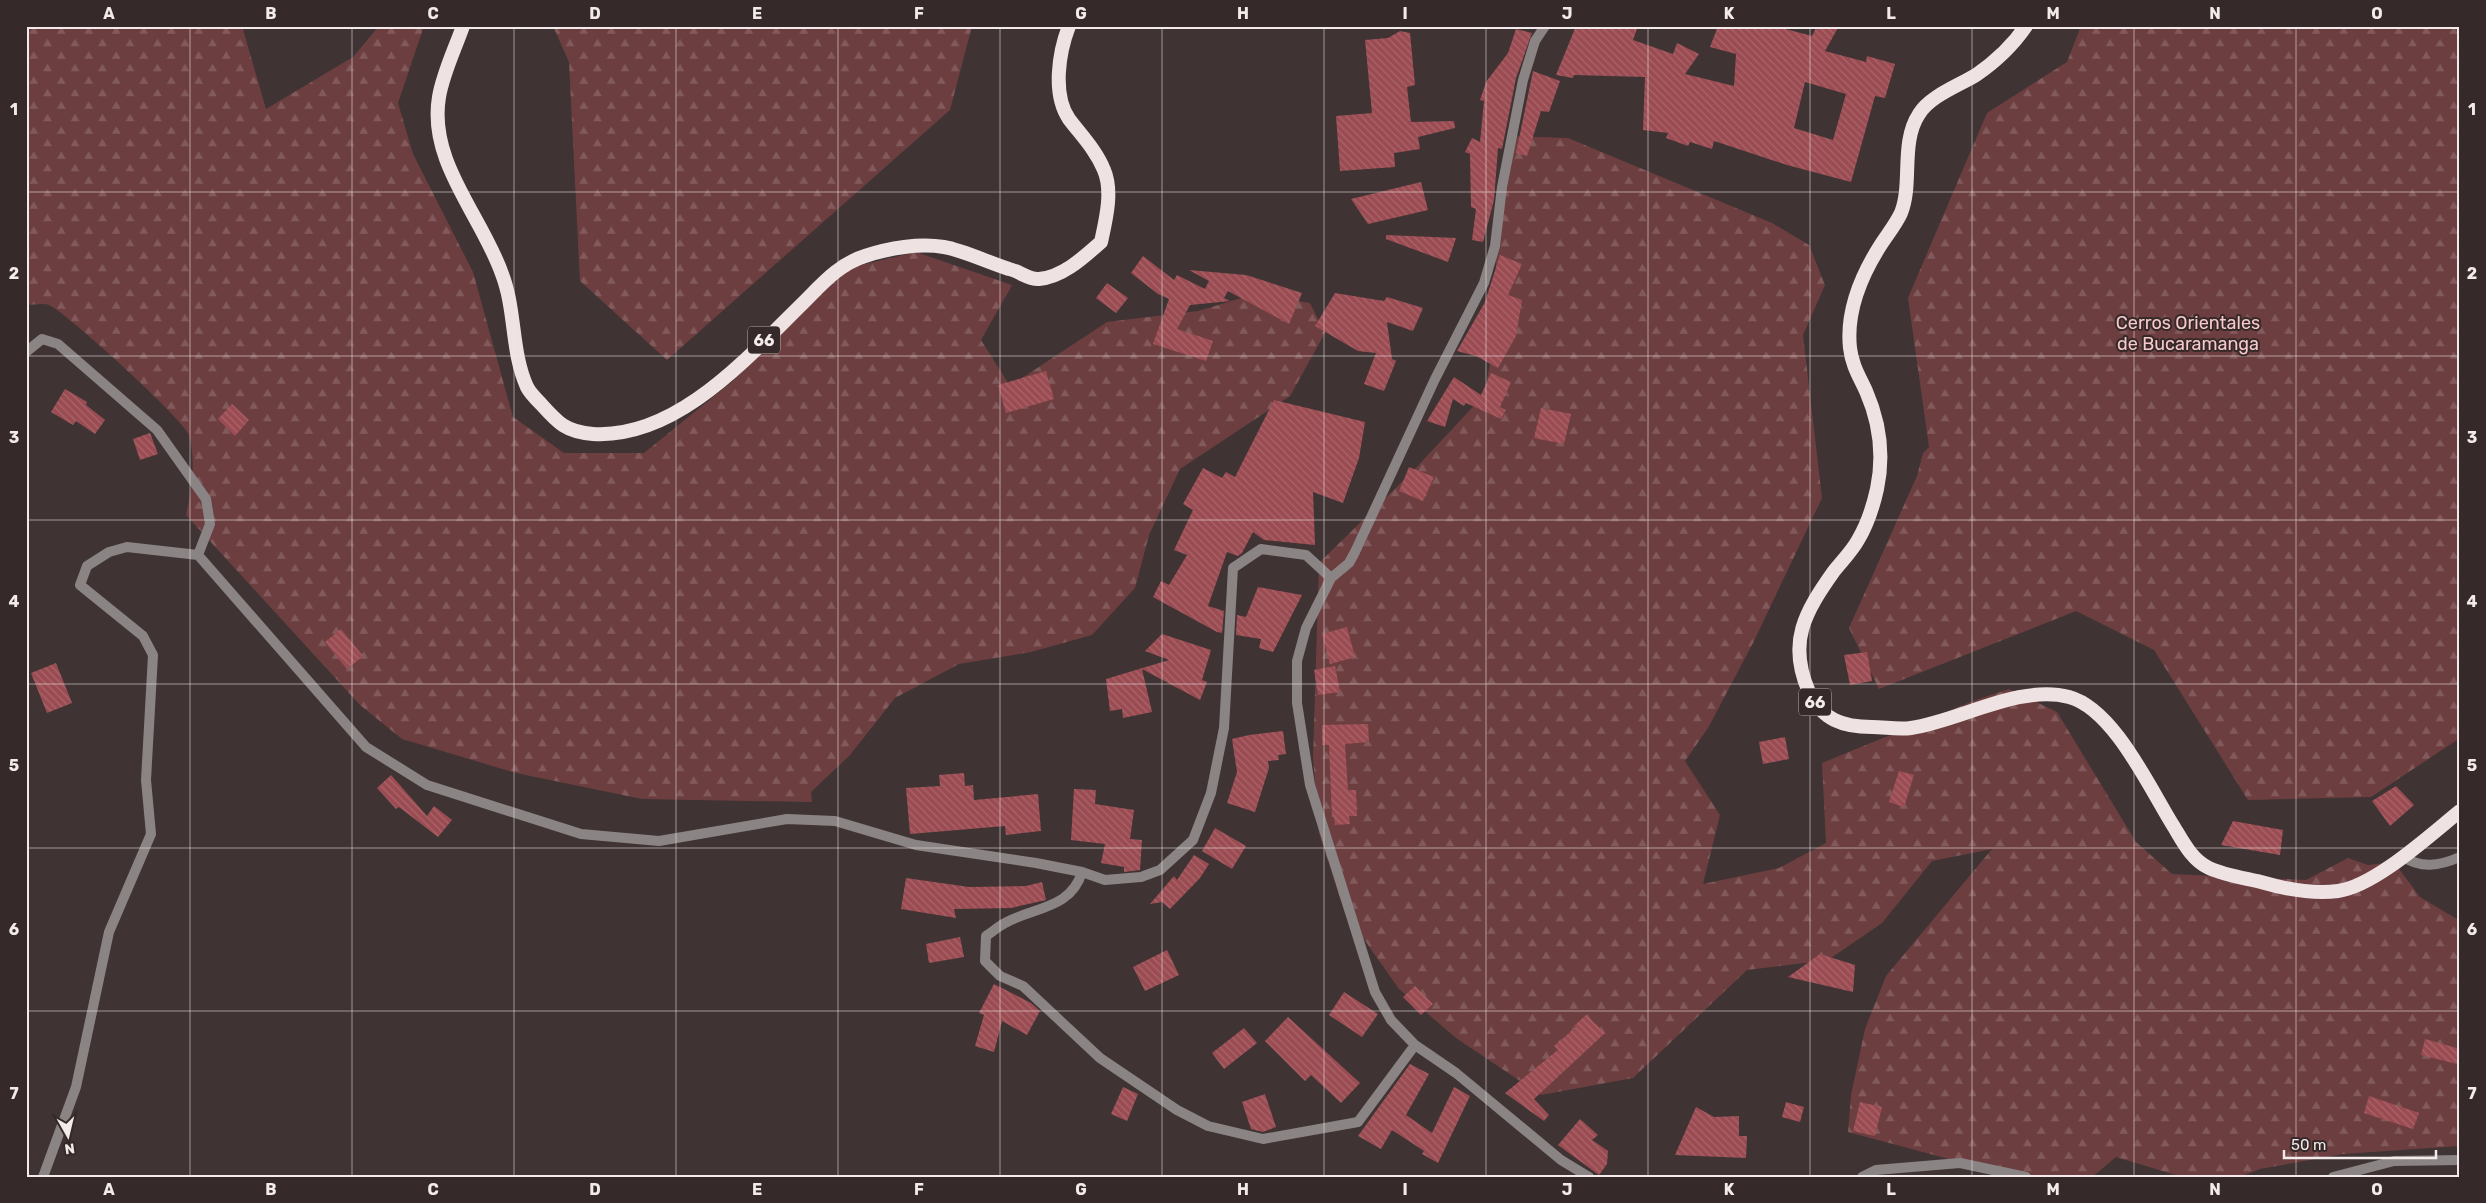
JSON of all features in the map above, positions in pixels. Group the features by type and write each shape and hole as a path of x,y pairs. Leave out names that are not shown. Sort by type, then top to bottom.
{"highway":[{"name":"66","path":"462,26 439,96 438,118 442,142 449,168 503,275 511,308 519,364 528,390 558,424 578,433 612,435 669,417 698,399 734,368 821,283 846,264 866,255 904,247 945,248 993,265 1012,269 1035,280 1053,276 1082,258 1101,242 1108,190 1104,170 1090,145 1068,117 1060,92 1058,68 1062,43 1069,26"},
{"name":"66","path":"2026,26 1991,64 1942,95 1919,114 1908,156 1902,211 1865,270 1857,295 1850,329 1850,345 1853,365 1877,419 1880,467 1869,517 1857,543 1813,603 1798,637 1800,659 1810,692 1816,704 1833,721 1844,726 1891,728 1918,726 2019,698 2046,694 2068,697 2088,704 2118,735 2188,850 2207,867 2278,887 2321,892 2341,891 2358,885 2380,873 2460,811"}],"street":[{"path":"1544,26 1535,40 1523,80 1502,187 1495,246 1484,283 1435,379 1355,552 1349,563 1331,578 1306,628 1297,661 1297,703 1310,785 1375,992 1391,1020 1416,1045 1456,1073 1561,1160 1589,1177"},
{"path":"26,352 42,339 58,344 157,430 206,499 210,524 198,555"},
{"path":"44,1177 76,1087 109,932 151,834 146,780 153,654 144,636 80,585 87,566 109,552 127,547 198,555 366,747 428,785 581,834 659,841 787,819 834,822 916,845 1082,872 1105,880 1141,877 1160,870 1193,840 1211,793 1224,728 1233,568 1261,549 1306,555 1331,578"},
{"path":"2402,856 2413,864 2432,866 2460,857"},
{"path":"1082,872 1078,885 1068,895 1042,910 1006,922 986,936 985,961 1000,976 1023,986 1100,1058 1177,1110 1208,1126 1263,1139 1358,1122 1416,1045"},
{"path":"2333,1177 2394,1161 2460,1160"},
{"path":"1862,1177 1876,1170 1960,1164 2026,1177"}],"green space":[{"path":"26,26 242,26 266,109 353,57 379,26 424,26 398,103 413,154 473,272 513,417 564,453 644,453 734,380 844,269 916,252 1012,285 981,340 1010,386 1107,322 1198,311 1255,294 1310,303 1325,333 1290,396 1180,469 1149,535 1135,588 1092,635 1031,652 959,664 895,698 850,755 811,792 812,802 642,799 516,773 402,739 360,705 186,515 193,465 189,435 183,426 124,367 60,312 47,304 26,305"},
{"path":"553,26 972,26 950,110 667,360 580,281 569,62"},
{"name":"Cerros Orientales de Bucaramanga","path":"2081,26 2460,26 2460,738 2371,797 2248,800 2154,650 2076,611 1879,689 1849,628 1917,476 1923,453 1929,447 1908,298 1987,113 2067,62"},
{"path":"1511,136 1568,138 1772,223 1809,245 1825,285 1803,335 1822,498 1753,643 1708,728 1685,761 1720,815 1703,884 1779,868 1826,843 1822,763 1973,701 2009,689 2057,712 2136,842 2172,874 2306,880 2348,858 2368,865 2394,862 2420,897 2460,921 2460,1146 2343,1154 2260,1169 2240,1177 2182,1177 2116,1157 2092,1177 2016,1177 1848,1132 1851,1095 1865,1029 1886,976 1992,849 1932,861 1882,923 1828,960 1747,970 1633,1078 1541,1095 1456,1038 1399,989 1344,911 1319,833 1313,758 1319,563 1413,471 1484,395 1494,343 1496,261"}],"building":[{"path":"1576,26 1638,26 1633,40 1673,54 1677,43 1699,54 1685,74 1734,86 1736,54 1710,47 1718,26 1774,26 1812,36 1817,26 1839,26 1825,51 1866,62 1867,56 1895,64 1885,98 1875,96 1851,182 1787,165 1714,141 1712,149 1690,142 1688,146 1666,138 1668,133 1643,130 1645,77 1574,75 1573,78 1556,75","holes":["1805,82 1846,94 1833,140 1794,128"]},
{"path":"1516,29 1532,33 1516,78 1502,149 1498,148 1494,200 1483,242 1472,240 1476,209 1471,207 1470,154 1465,152 1472,138 1480,142 1484,101 1480,100 1486,82 1508,53"},
{"path":"1400,31 1410,33 1415,85 1407,87 1411,122 1454,121 1455,128 1418,137 1420,149 1394,153 1395,167 1340,171 1336,116 1372,113 1365,40 1388,38"},
{"path":"1533,71 1560,81 1549,112 1541,111 1527,156 1516,153"},
{"path":"1421,182 1428,210 1368,224 1351,199"},
{"path":"1386,235 1456,238 1448,262 1386,239"},
{"path":"1500,255 1522,264 1508,295 1522,300 1516,336 1498,368 1476,356 1457,351 1485,302"},
{"path":"1143,256 1174,280 1177,275 1205,289 1209,281 1189,270 1246,275 1302,293 1289,324 1228,291 1224,298 1230,301 1190,305 1177,329 1213,341 1206,361 1153,344 1169,299 1158,294 1131,273"},
{"path":"1107,283 1128,298 1116,313 1096,298"},
{"path":"1335,293 1384,301 1387,297 1423,308 1413,331 1387,322 1392,359 1396,361 1384,391 1364,384 1376,353 1358,351 1315,326"},
{"path":"1046,371 1054,399 1006,413 998,385"},
{"path":"1491,373 1511,382 1500,407 1506,410 1501,419 1466,403 1464,406 1453,399 1445,427 1427,421 1454,377 1481,395"},
{"path":"65,389 87,402 86,405 105,420 95,434 76,421 73,425 51,412"},
{"path":"1274,400 1365,422 1359,458 1343,503 1313,492 1315,545 1264,540 1253,532 1242,553 1238,556 1227,552 1208,606 1224,611 1222,633 1217,632 1153,597 1161,581 1169,585 1187,555 1174,550 1193,510 1183,504 1203,468 1222,478 1226,472 1235,477"},
{"path":"232,404 249,420 235,436 218,419"},
{"path":"1541,408 1571,414 1564,444 1534,438"},
{"path":"150,433 158,454 140,460 133,439"},
{"path":"1409,467 1434,477 1423,501 1399,491"},
{"path":"1258,587 1302,595 1273,652 1259,648 1261,639 1236,635 1237,615 1246,617"},
{"path":"1347,627 1355,657 1330,664 1322,634"},
{"path":"341,629 363,656 347,669 325,642"},
{"path":"1162,634 1211,650 1202,680 1207,682 1200,700 1142,669 1152,712 1123,718 1122,709 1110,711 1106,679 1169,660 1145,651"},
{"path":"1867,652 1872,681 1850,685 1844,655"},
{"path":"56,663 72,703 47,713 31,673"},
{"path":"1335,666 1340,692 1318,695 1314,670"},
{"path":"1368,724 1369,742 1345,744 1348,790 1356,790 1357,816 1349,816 1350,824 1335,825 1334,817 1332,817 1329,745 1322,745 1322,725"},
{"path":"1283,731 1286,754 1278,755 1279,760 1268,761 1269,768 1255,812 1227,803 1237,772 1232,739"},
{"path":"1785,737 1789,759 1763,764 1759,742"},
{"path":"1899,771 1914,775 1904,807 1889,802"},
{"path":"964,773 965,786 973,785 974,800 1038,794 1041,831 1006,835 1005,826 910,834 906,788 940,786 939,775"},
{"path":"391,775 427,816 434,806 452,820 438,837 399,807 396,809 377,788"},
{"path":"2396,786 2414,805 2390,826 2372,801"},
{"path":"1074,789 1096,790 1095,804 1134,810 1130,839 1142,840 1140,870 1124,872 1124,867 1101,863 1105,844 1071,840"},
{"path":"2233,821 2283,830 2280,855 2221,845"},
{"path":"1215,828 1246,846 1232,869 1202,851"},
{"path":"1194,855 1209,864 1200,878 1170,909 1162,902 1150,904 1174,876 1177,880"},
{"path":"906,878 969,887 1026,886 1042,882 1046,900 1011,908 954,909 956,918 901,909"},
{"path":"960,937 964,957 929,963 926,944"},
{"path":"1167,950 1179,975 1145,991 1133,967"},
{"path":"1820,954 1855,965 1853,992 1788,977"},
{"path":"994,984 1031,1003 1040,1011 1027,1035 1002,1021 994,1052 975,1046 984,1015 979,1013"},
{"path":"1415,986 1433,1004 1421,1015 1403,997"},
{"path":"1344,992 1378,1014 1362,1037 1329,1015"},
{"path":"1586,1015 1605,1033 1534,1099 1549,1115 1544,1121 1505,1093 1558,1050 1554,1046 1576,1027 1574,1026"},
{"path":"1288,1017 1360,1083 1341,1103 1311,1075 1305,1081 1265,1041"},
{"path":"1244,1028 1257,1043 1224,1069 1212,1053"},
{"path":"2425,1039 2460,1049 2457,1064 2421,1055"},
{"path":"1410,1064 1429,1074 1406,1115 1432,1133 1454,1087 1470,1096 1438,1163 1422,1154 1424,1151 1392,1130 1381,1149 1358,1136"},
{"path":"1123,1087 1138,1094 1127,1121 1111,1114"},
{"path":"1265,1094 1276,1127 1263,1132 1251,1129 1242,1102"},
{"path":"2369,1096 2419,1113 2413,1129 2364,1113"},
{"path":"1786,1102 1804,1107 1800,1122 1782,1117"},
{"path":"1860,1102 1882,1107 1875,1136 1853,1131"},
{"path":"1696,1107 1714,1117 1739,1116 1739,1136 1747,1136 1746,1158 1675,1155"},
{"path":"1580,1119 1598,1135 1592,1140 1608,1151 1607,1164 1599,1175 1558,1145"}]}
